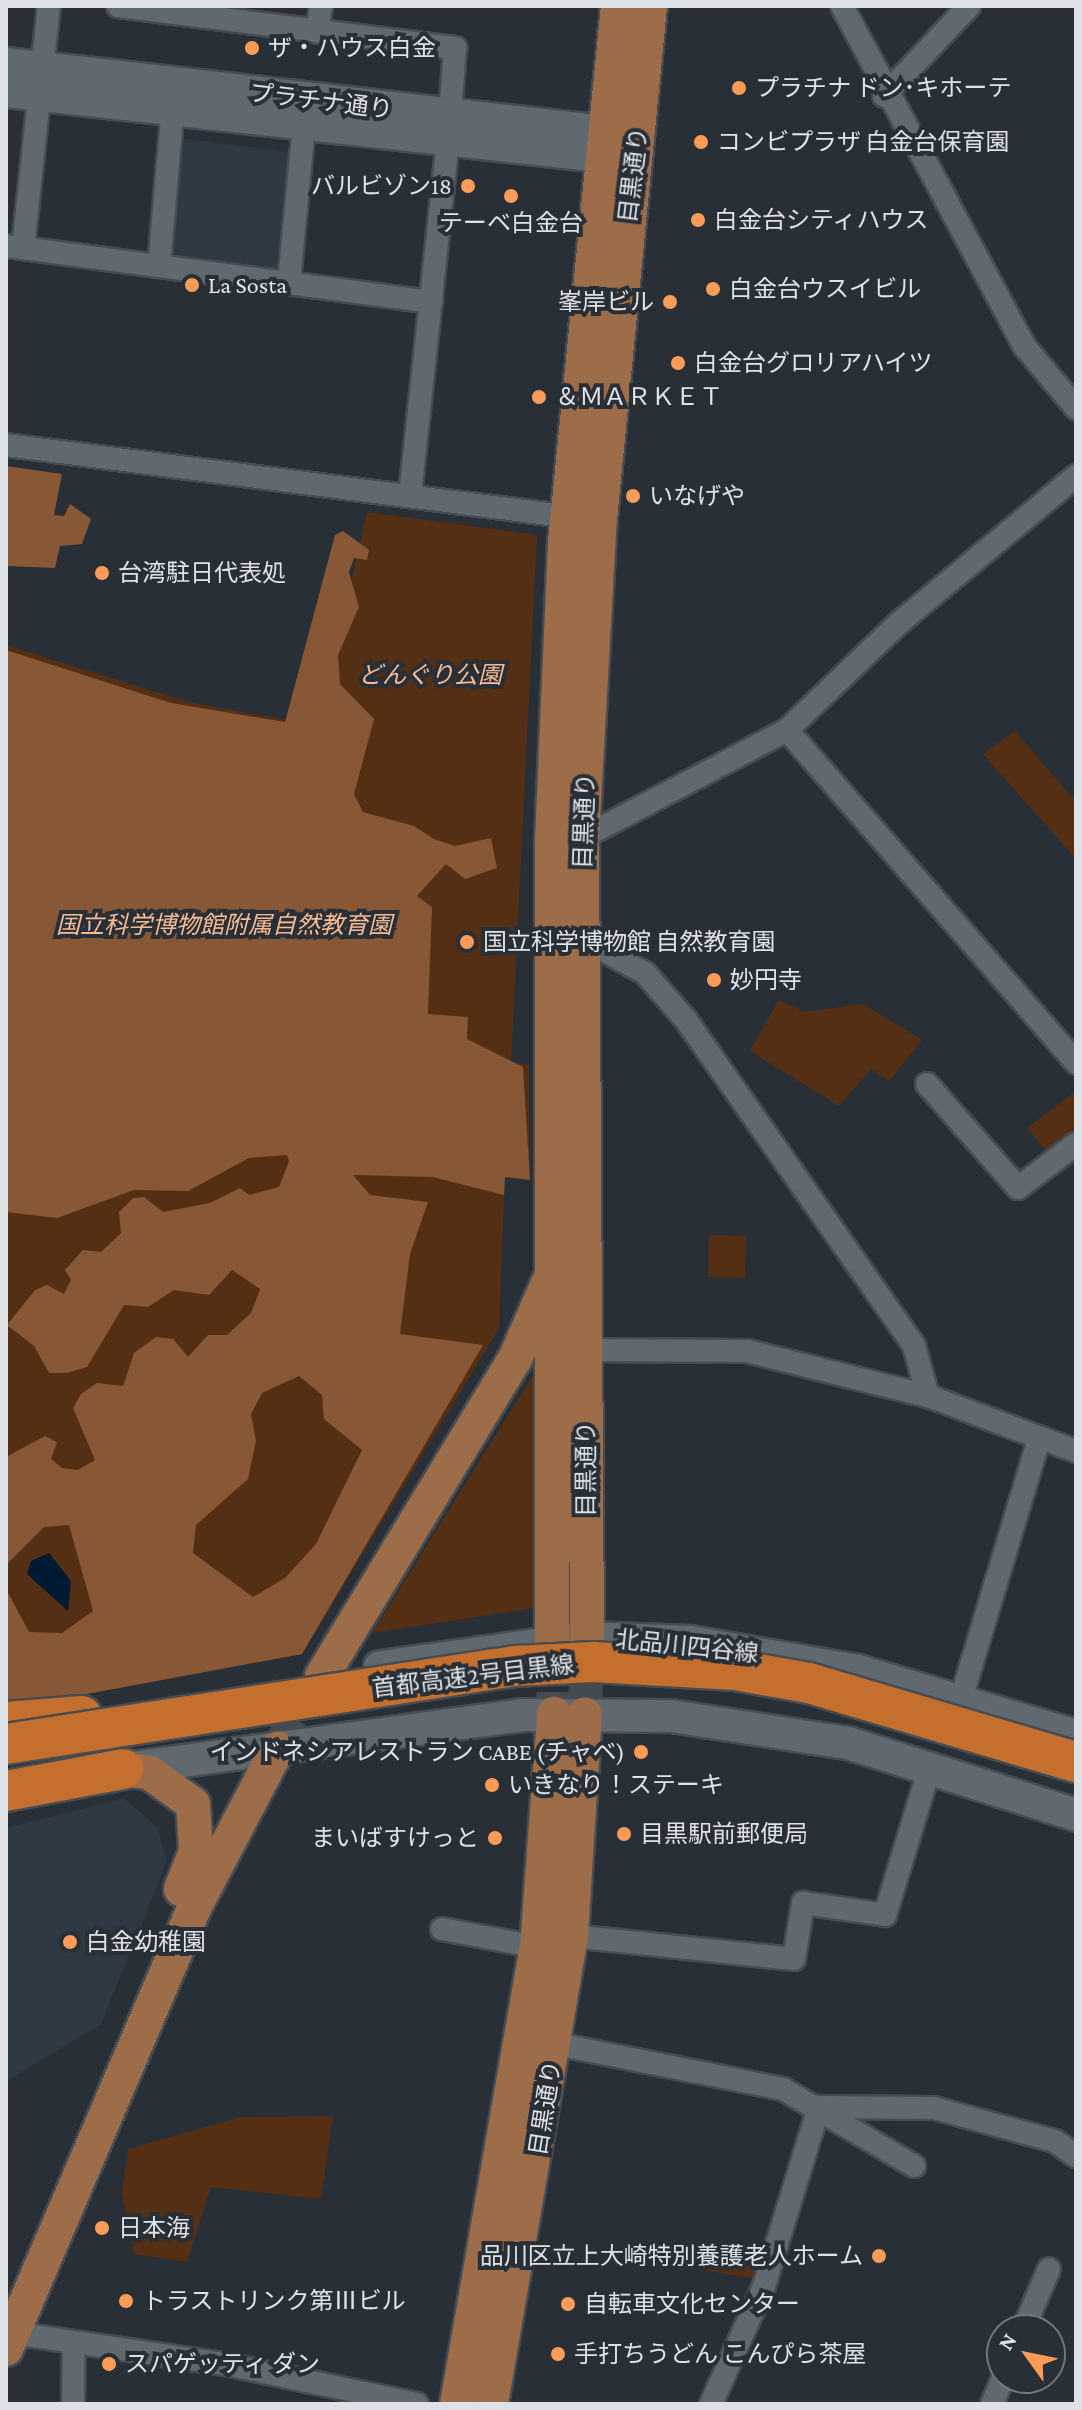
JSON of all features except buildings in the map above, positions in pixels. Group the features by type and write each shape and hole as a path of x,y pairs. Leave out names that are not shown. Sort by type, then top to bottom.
{"highway":[{"name":"首都高速2号目黒線","path":"6,1744 515,1666 593,1662 735,1670 809,1683 1076,1762"},
{"name":"首都高速2号目黒線","path":"6,1770 441,1703 604,1690 804,1710 1076,1788"},
{"path":"6,1722 86,1716"},
{"path":"6,1791 123,1769"}],"main road":[{"name":"目黒通り","path":"552,1641 557,1208 552,840 619,146 618,6"},
{"name":"目黒通り","path":"619,146 650,6"},
{"name":"プラチナ通り","path":"6,64 42,82 619,146"},
{"name":"プラチナ通り","path":"6,91 42,82"},
{"name":"プラチナ通り","path":"174,97 304,126 449,128"},
{"name":"目黒通り","path":"584,518 581,938 587,1350 587,1638"},
{"name":"目黒通り","path":"322,1676 515,1359 553,1270 557,1208"},
{"name":"北品川四谷線","path":"6,1728 322,1676 587,1638 755,1652 961,1699 1076,1736"},
{"name":"目黒通り","path":"491,2404 556,2044 571,1936 570,1714"},
{"name":"目黒通り","path":"457,2404 537,1947 570,1714"},
{"path":"6,1784 570,1714 755,1727 848,1743 1076,1815"},
{"path":"9,2341 133,2046 236,1821 278,1748"},
{"path":"123,1769 174,1785 193,1804 199,1825 133,2046"}],"street":[{"path":"49,6 42,82 14,247 431,302"},
{"path":"118,6 249,15 317,32 455,48 410,495"},
{"path":"317,32 321,6"},
{"path":"842,6 884,96 1025,347 1076,408"},
{"path":"884,96 969,6"},
{"path":"159,266 174,97"},
{"path":"289,281 304,126"},
{"path":"6,445 584,518"},
{"path":"582,838 787,730 899,623 1076,476"},
{"path":"787,730 1076,1063"},
{"path":"581,938 645,973 686,1020 914,1346 928,1396"},
{"path":"927,1084 1018,1188 1076,1144"},
{"path":"587,1350 747,1351 928,1396 1076,1451"},
{"path":"961,1699 1039,1439"},
{"path":"571,1936 794,1959 803,1903 885,1915 929,1770"},
{"path":"442,1929 537,1947"},
{"path":"556,2044 783,2089 819,2107 914,2166"},
{"path":"819,2107 934,2108 1055,2141 1076,2156"},
{"path":"711,2404 764,2286 819,2107"},
{"path":"1030,2314 1049,2269"},
{"path":"9,2341 74,2343 417,2404"},
{"path":"73,2404 74,2343"}],"shaded area":[{"path":"178,138 297,153 279,273 168,253"},
{"name":"白金幼稚園","path":"124,1798 157,1827 167,1861 101,2024 6,2081 6,1828"}],"green space":[{"path":"6,466 62,474 54,515 64,516 70,504 91,519 82,544 60,546 55,568 6,566"},
{"path":"367,512 537,535 511,1063 529,1064 530,1180 505,1177 499,1328 302,1654 6,1709 6,645 188,702 319,726"},
{"name":"国立科学博物館附属自然教育園","path":"343,531 369,550 367,560 354,558 349,572 359,607 338,655 340,684 374,719 354,794 363,812 414,826 434,839 455,846 491,838 497,868 465,879 446,864 417,896 432,907 428,1014 468,1017 467,1039 523,1067 530,1180 505,1177 504,1195 433,1177 353,1175 370,1195 428,1202 410,1254 400,1334 483,1345 302,1654 6,1709 6,1589 29,1632 62,1633 93,1611 69,1525 44,1527 6,1565 6,1457 45,1436 57,1442 51,1459 62,1468 78,1470 95,1460 73,1408 81,1394 97,1383 123,1386 134,1353 156,1337 173,1339 188,1357 208,1335 227,1335 251,1313 260,1289 232,1270 209,1295 174,1290 148,1307 124,1305 87,1367 67,1373 49,1373 34,1346 7,1325 35,1290 47,1285 64,1294 71,1280 65,1270 83,1250 101,1252 121,1233 119,1212 133,1198 144,1197 163,1212 210,1203 240,1188 249,1195 279,1187 289,1161 287,1155 249,1158 188,1191 134,1190 57,1218 6,1212 6,650 171,703 285,722 335,535","holes":["299,1376 322,1395 324,1419 362,1450 316,1544 285,1578 253,1597 193,1553 196,1525 248,1479 256,1441 251,1414 262,1393"]},
{"path":"1015,731 1076,802 1076,859 983,754"},
{"path":"779,1000 804,1012 863,1004 922,1040 889,1081 871,1069 839,1106 750,1051"},
{"path":"1076,1091 1076,1135 1049,1155 1027,1128"},
{"path":"709,1235 746,1236 745,1278 708,1277"},
{"path":"552,1345 541,1607 372,1633"},
{"path":"333,2116 321,2199 211,2187 187,2262 134,2254 122,2193 128,2149 241,2117"},
{"path":"679,2244 765,2259 759,2279 676,2266"}],"water":[{"path":"49,1553 71,1581 68,1611 27,1574 31,1561"}],"tunnel":[{"path":"585,1714 587,1639"},
{"path":"552,1641 554,1714"},
{"path":"278,1748 320,1680"}],"place":[{"name":"ザ・ハウス白金","path":"252,48"},
{"name":"プラチナ ドン･キホーテ","path":"739,88"},
{"name":"コンビプラザ 白金台保育園","path":"701,142"},
{"name":"バルビゾン18","path":"468,186"},
{"name":"テーベ白金台","path":"511,196"},
{"name":"白金台シティハウス","path":"698,220"},
{"name":"La Sosta","path":"192,285"},
{"name":"白金台ウスイビル","path":"713,289"},
{"name":"峯岸ビル","path":"670,302"},
{"name":"白金台グロリアハイツ","path":"678,363"},
{"name":"＆ＭＡＲＫＥＴ","path":"539,397"},
{"name":"いなげや","path":"633,496"},
{"name":"台湾駐日代表処","path":"102,573"},
{"name":"国立科学博物館 自然教育園","path":"467,942"},
{"name":"妙円寺","path":"714,980"},
{"name":"インドネシアレストラン CABE (チャベ)","path":"641,1752"},
{"name":"いきなり！ステーキ","path":"492,1785"},
{"name":"目黒駅前郵便局","path":"624,1834"},
{"name":"まいばすけっと","path":"495,1838"},
{"name":"白金幼稚園","path":"70,1942"},
{"name":"日本海","path":"102,2228"},
{"name":"品川区立上大崎特別養護老人ホーム","path":"879,2256"},
{"name":"トラストリンク第Ⅲビル","path":"126,2301"},
{"name":"自転車文化センター","path":"568,2304"},
{"name":"手打ちうどん こんぴら茶屋","path":"558,2354"},
{"name":"スパゲッティ ダン","path":"109,2364"}],"park label":[{"name":"どんぐり公園","path":"430,675"}]}
